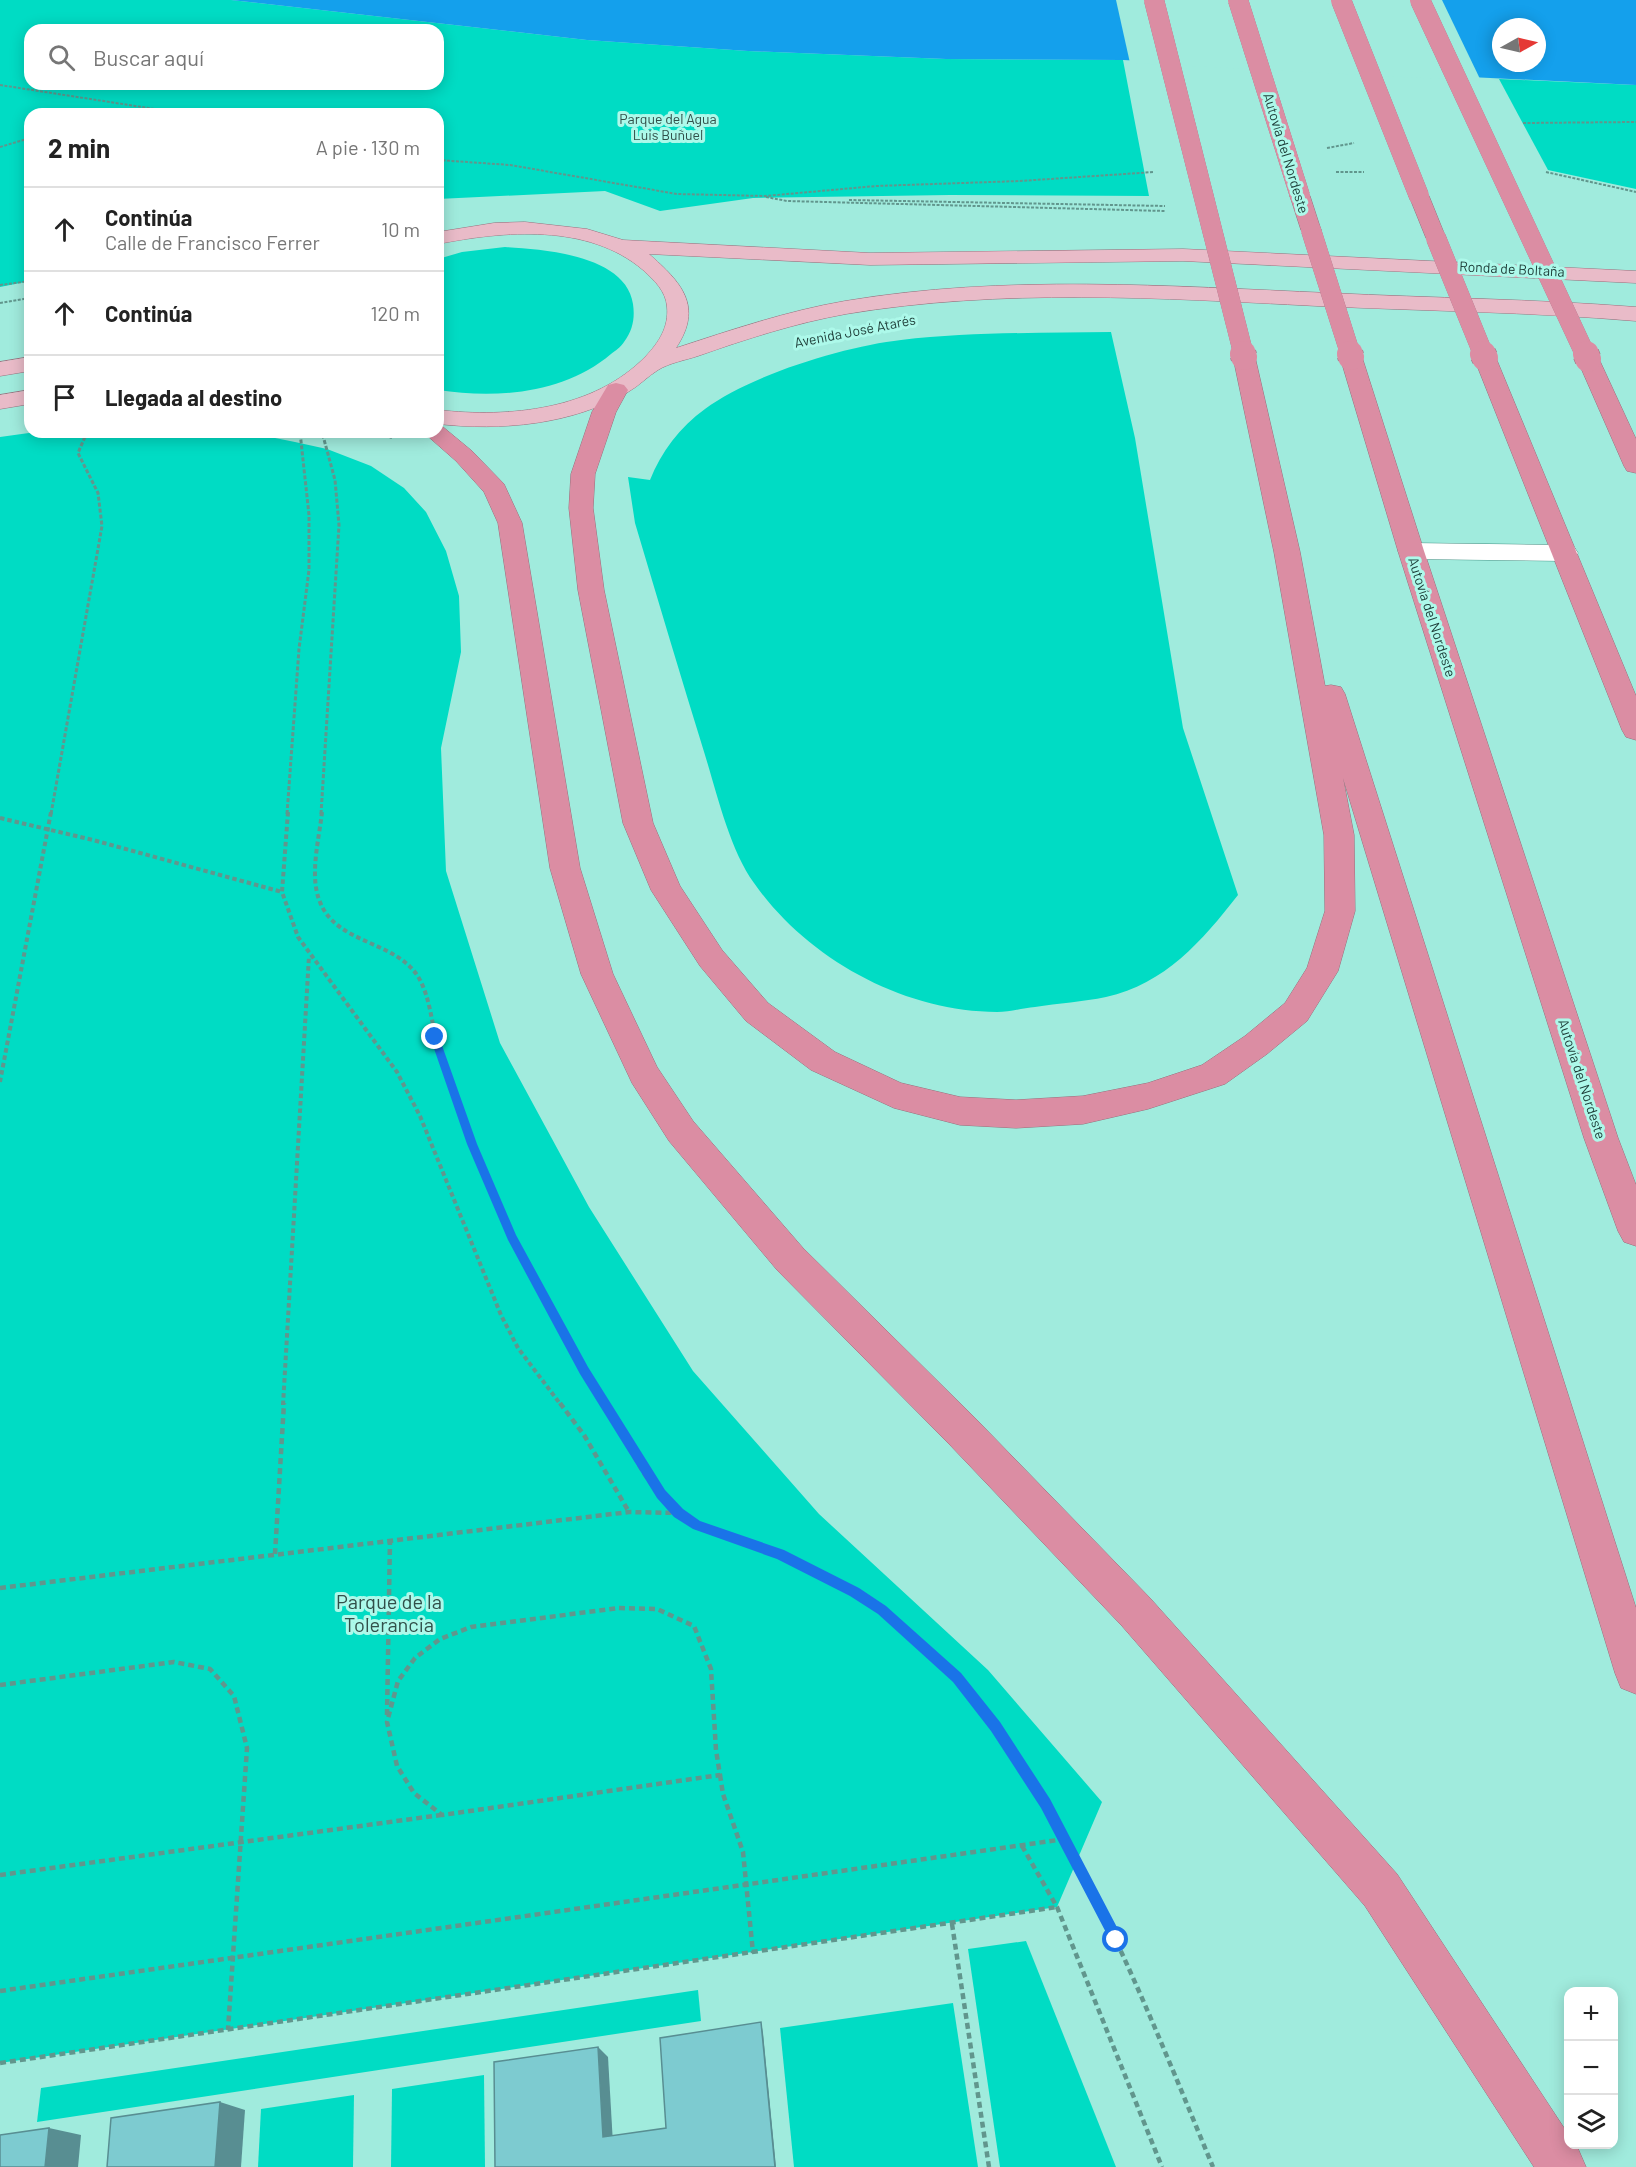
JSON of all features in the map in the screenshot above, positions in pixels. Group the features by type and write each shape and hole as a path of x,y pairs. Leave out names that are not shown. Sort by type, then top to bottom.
{"highway":[{"path":"615,390 604,412 583,474 581,508 591,590 638,824 666,891 711,958 757,1012 823,1061 894,1095 960,1111 1016,1114 1083,1110 1148,1096 1213,1076 1256,1045 1296,1012 1322,971 1340,911 1339,835 1287,552 1244,357 1154,0"},
{"name":"Autovía del Nordeste","path":"1238,0 1411,551 1601,1138 1636,1231"},
{"path":"1341,0 1636,730"},
{"path":"1420,0 1636,466"},
{"path":"442,438 464,456 495,489 510,523 565,868 597,974 650,1084 681,1131 790,1259 963,1432 1136,1612 1381,1890 1562,2167"},
{"path":"1287,552 1636,1673"}],"main road":[{"path":"444,237 488,229 535,228 581,234 621,246 651,264 671,286 679,311 673,338 653,364 615,390 579,405 536,416 491,420 444,417"},
{"name":"Ronda de Boltaña","path":"621,246 870,259 1183,255 1389,263 1636,277"},
{"name":"Avenida José Atarés","path":"653,364 783,322 845,308 918,298 993,293 1208,294 1636,314"},
{"path":"0,369 24,365"},
{"path":"0,402 24,398"}],"lane":[{"path":"1411,551 1565,553"}],"path":[{"path":"0,85 24,89"},
{"path":"32,90 148,108"},
{"path":"0,147 24,140"},
{"path":"444,160 510,165 677,194 765,196 779,200 1173,211"},
{"path":"779,200 1166,206"},
{"path":"0,285 24,282"},
{"path":"0,303 24,299"},
{"path":"0,1082 83,646 102,526 98,493 78,453 84,438"},
{"path":"301,438 309,515 309,570 298,659 282,892 298,937 309,956 365,1026 397,1072 420,1116 501,1314 518,1347 584,1435 629,1512"},
{"path":"324,438 335,480 339,525 325,778 315,880 316,897 328,919 402,960 417,973 423,987 448,1080 490,1189 512,1237 584,1370 661,1494 678,1513 697,1526 779,1554 855,1592 900,1625 957,1678 996,1727 1046,1803 1084,1873 1116,1940 1213,2167"},
{"path":"391,438 398,441"},
{"path":"0,818 93,840 282,892"},
{"path":"274,1554 309,956"},
{"path":"0,1588 629,1512 678,1513"},
{"path":"390,1540 387,1722 397,1766 414,1793 442,1815"},
{"path":"387,1722 399,1681 415,1658 440,1639 471,1627 619,1608 657,1609 694,1626 711,1669 716,1750 723,1794 743,1852 753,1953"},
{"path":"1,1686 174,1662 210,1669 234,1696 247,1748 228,2030"},
{"path":"0,1875 720,1775"},
{"path":"0,1991 1065,1839"},
{"path":"1022,1846 1057,1907 1162,2167"},
{"path":"0,2063 1057,1907"},
{"path":"952,1924 989,2167"}],"green space":[{"name":"Parque del Agua Luis Buñuel","path":"0,0 231,0 587,40 748,51 946,59 1123,60 1149,196 950,195 753,198 660,211 605,191 444,199 444,108 24,108 24,282 0,287"},
{"path":"1499,79 1636,85 1636,189 1548,170"},
{"path":"505,247 540,250 581,258 599,265 615,275 627,288 633,304 633,319 629,333 620,347 592,367 572,378 551,385 506,393 483,394 444,391 444,257 462,252"},
{"path":"1111,332 1135,438 1183,728 1238,895 1210,929 1181,958 1146,982 1127,991 1097,999 1002,1012 962,1010 927,1003 860,976 830,957 801,935 776,910 745,870 725,821 635,523 628,477 650,480 666,450 696,416 747,385 799,364 879,343 927,337 1006,333"},
{"name":"Parque de la Tolerancia","path":"24,434 24,438 275,438 327,449 371,466 404,488 426,512 446,551 459,596 461,652 441,748 446,871 500,1043 589,1207 693,1371 819,1514 988,1670 1102,1802 1057,1907 0,2063 0,437"},
{"path":"1026,1941 1116,2167 1000,2167 968,1949"},
{"path":"698,1990 701,2021 37,2122 41,2088"},
{"path":"953,2003 978,2167 794,2167 780,2028"},
{"path":"484,2075 485,2167 391,2167 392,2089"},
{"path":"354,2095 353,2167 258,2167 261,2109"}],"water":[{"path":"231,0 1636,0 1636,85 1123,60 946,59 748,51 587,40"}],"pier":[{"path":"1116,0 1442,0 1481,81 1130,63"}],"building":[{"path":"761,2022 775,2167 495,2167 494,2062 598,2047 603,2137 666,2128 660,2038"},
{"path":"220,2102 215,2167 107,2167 111,2118"},
{"path":"49,2128 45,2167 0,2167 0,2135"}],"route":[{"path":"435,1037 472,1144 512,1237 584,1370 661,1494 678,1513 697,1526 779,1554 855,1592 882,1610 918,1640 957,1678 996,1727 1046,1803 1084,1873 1116,1940"}]}
